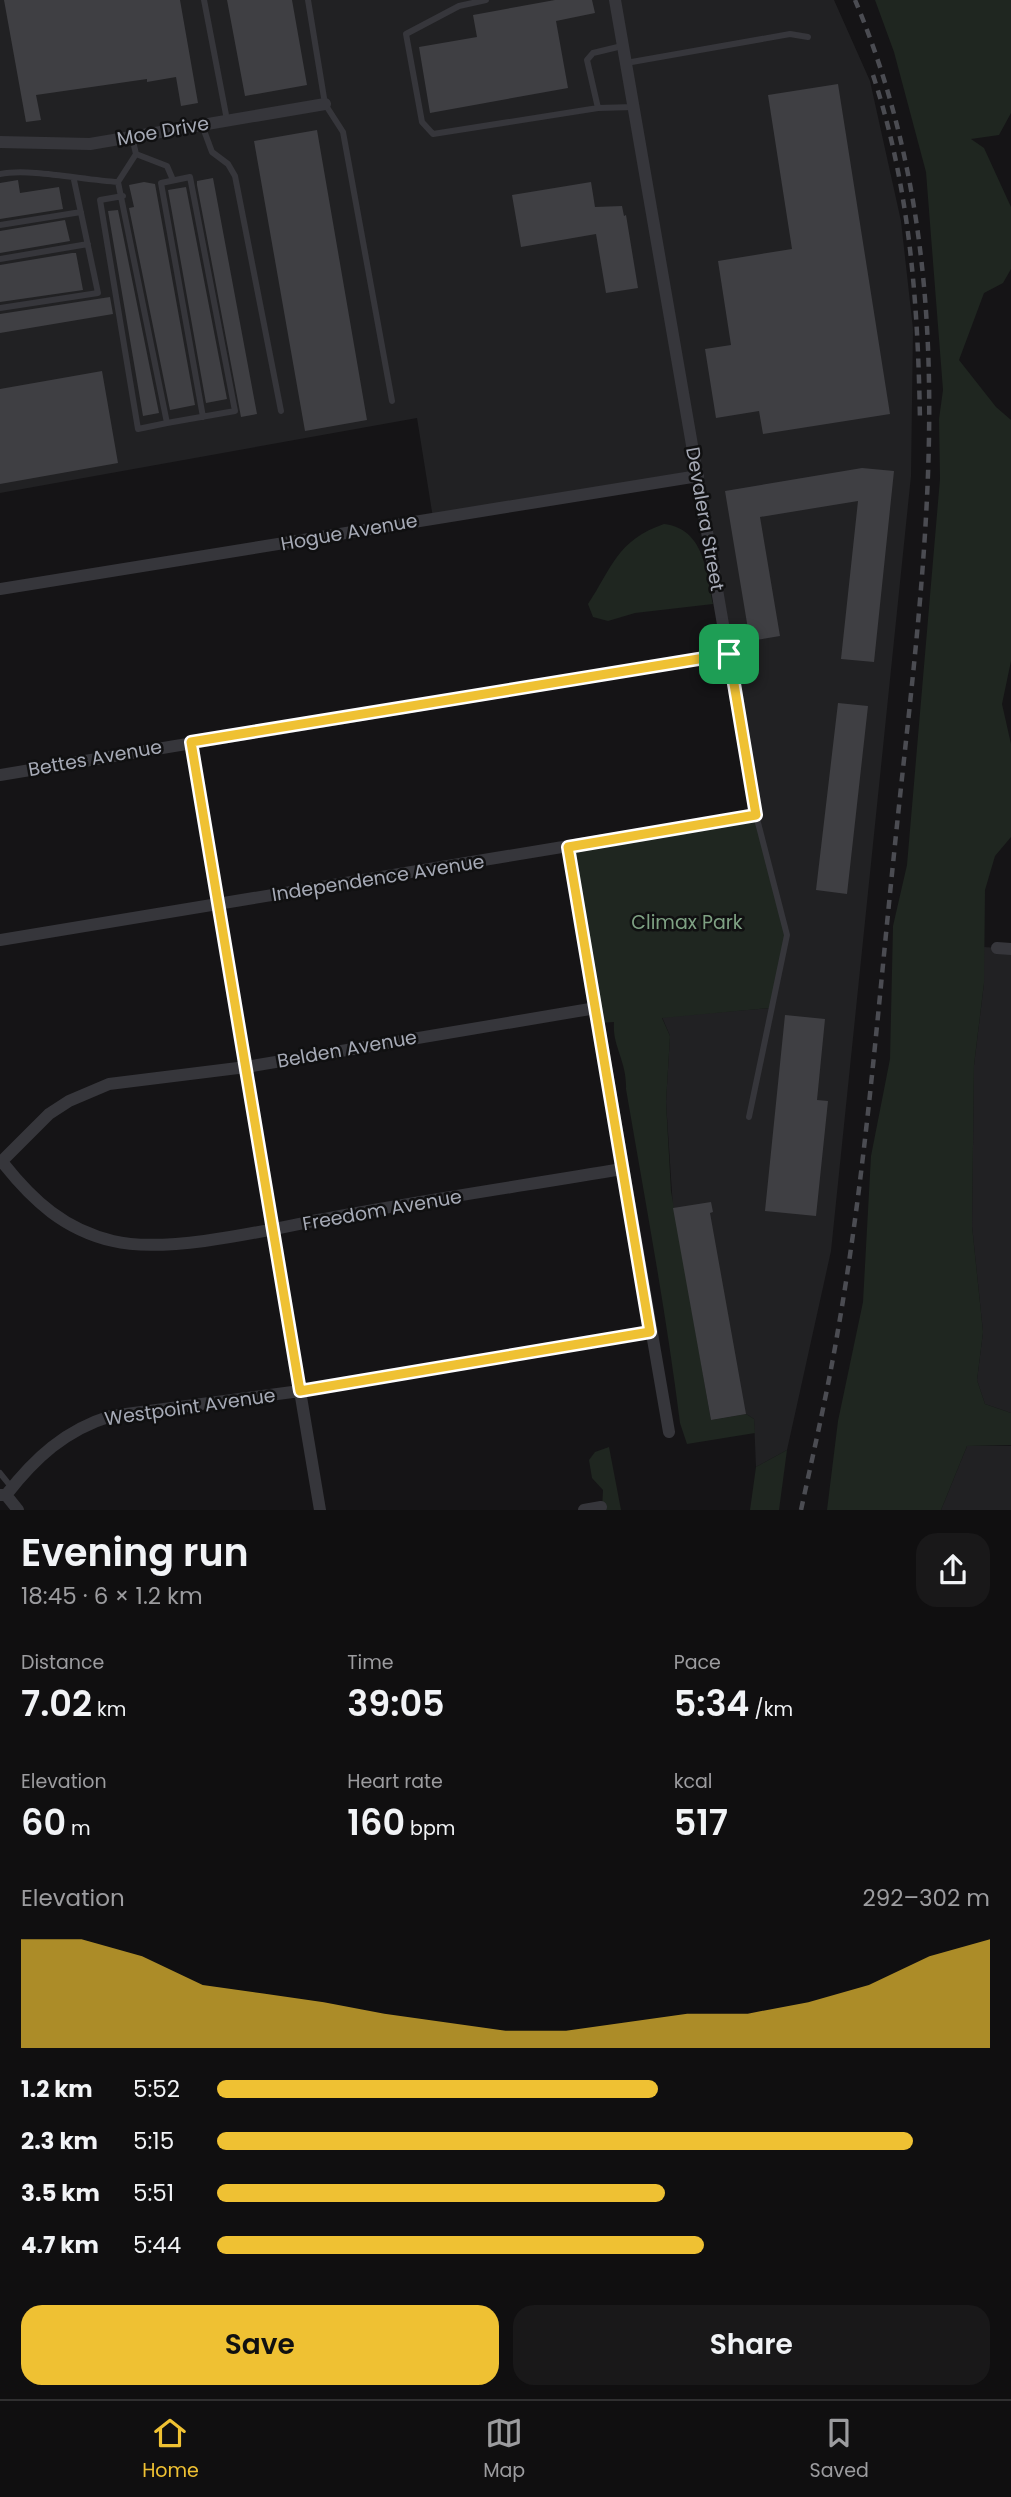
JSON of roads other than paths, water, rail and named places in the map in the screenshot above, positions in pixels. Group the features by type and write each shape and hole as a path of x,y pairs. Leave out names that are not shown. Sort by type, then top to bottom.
{"street":[{"name":"Devalera Street","path":"615,0 756,815"},
{"name":"Moe Drive","path":"0,142 90,144 325,104"},
{"name":"Hogue Avenue","path":"0,589 698,476"},
{"name":"Bettes Avenue","path":"0,775 729,654"},
{"path":"191,742 320,1510"},
{"name":"Independence Avenue","path":"0,940 756,815"},
{"path":"568,847 669,1432"},
{"path":"997,948 1011,949"},
{"name":"Belden Avenue","path":"1,1163 49,1114 89,1091 130,1080 246,1067 596,1008"},
{"name":"Freedom Avenue","path":"1,1163 47,1211 72,1227 111,1241 155,1245 274,1230 622,1170"},
{"name":"Westpoint Avenue","path":"6,1493 44,1451 95,1421 136,1412 179,1409 300,1391 650,1332"},
{"path":"6,1493 18,1510"},
{"path":"584,1510 601,1507"}],"lane":[{"path":"204,0 228,120"},
{"path":"308,0 325,104 343,132 392,401"},
{"path":"486,0 459,6 406,34 422,122 433,134 598,108 634,107"},
{"path":"626,63 790,34 808,37"},
{"path":"598,108 587,60 593,54 623,46"},
{"path":"202,125 212,152 228,164 235,176 281,411"},
{"path":"118,182 136,154 132,137"},
{"path":"136,154 167,166 173,180"},
{"path":"0,174 17,171 74,180 118,182"},
{"path":"123,196 100,200 138,429 167,423 203,417 234,411 191,177 160,183 203,417"},
{"path":"0,308 97,293 74,180"},
{"path":"118,182 123,196 167,423"},
{"path":"0,225 81,212"},
{"path":"0,259 88,244"},
{"name":"Devalera Street","path":"748,1117 786,935 756,815"},
{"path":"0,1473 6,1493"}],"railway":[{"path":"801,1510 834,1352 863,1156 916,645 925,536 929,428 927,319 915,212 892,106 855,0"},
{"path":"873,75 896,160 910,246 920,421"}],"park label":[{"name":"Climax Park","path":"687,922"}]}
